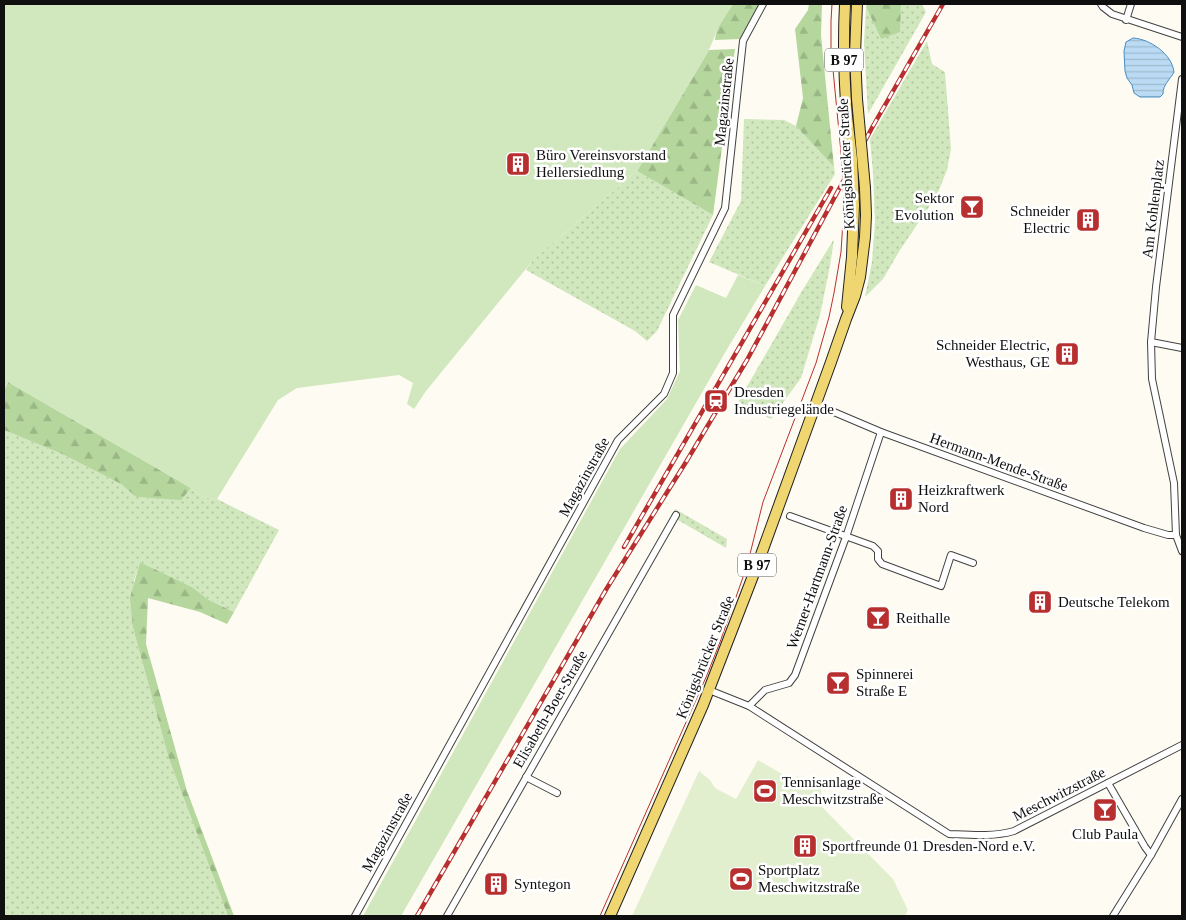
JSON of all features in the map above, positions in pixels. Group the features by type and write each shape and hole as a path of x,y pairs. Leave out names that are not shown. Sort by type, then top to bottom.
{"main road":[{"name":"Königsbrücker Straße","path":"845,4 844,80 852,159 854,206 852,257 846,319"},
{"name":"Königsbrücker Straße","path":"610,916 709,690 856,296 863,257 866,215 855,54 857,4"}],"street":[{"name":"Magazinstraße","path":"355,916 618,440 664,394 674,373 674,328 672,314 725,208 743,42 763,4"},
{"path":"1102,4 1112,14 1126,20 1182,37"},
{"path":"1126,20 1131,4"},
{"name":"Am Kohlenplatz","path":"1182,79 1151,342 1152,379 1174,483 1176,535 1182,551"},
{"path":"1151,342 1182,348"},
{"name":"Hermann-Mende-Straße","path":"815,404 881,432 1144,528 1168,535 1176,535"},
{"name":"Werner-Hartmann-Straße","path":"749,706 765,690 789,683 795,675 846,537 881,432"},
{"name":"Elisabeth-Boer-Straße","path":"446,916 676,514"},
{"path":"790,516 873,546 878,551 878,559 882,564 941,586 952,555 972,563"},
{"name":"Meschwitzstraße","path":"709,690 749,706 949,834 1002,835 1014,831 1182,744"},
{"path":"526,777 557,793"},
{"path":"1108,783 1150,855"},
{"path":"1113,916 1182,799"}],"green space":[{"path":"4,4 733,4 718,28 709,50 637,171 534,259 426,391 414,409 407,404 413,383 399,375 297,388 278,400 217,499 200,495 8,382 4,391"},
{"path":"733,4 759,4 740,39 715,40 719,25"},
{"path":"809,4 822,4 821,35 834,167 796,126 803,98 795,29 808,10"},
{"path":"867,4 901,4 900,32 881,39 866,7"},
{"path":"901,4 922,4 926,12 868,114 864,43 866,7 881,39 901,9"},
{"path":"927,41 932,64 945,72 951,149 947,170 937,195 883,279 865,297 872,262 875,222 870,139"},
{"path":"735,49 713,215 637,171 709,50"},
{"path":"744,119 784,120 796,126 834,167 835,174 765,286 709,262 741,201"},
{"path":"637,171 713,215 657,331 647,341 635,331 526,270 534,259"},
{"path":"834,239 820,315 801,378 771,419 738,402"},
{"path":"738,275 765,286 401,916 363,916 620,449 667,399 680,371 678,320 696,285 726,298"},
{"path":"8,382 191,488 181,500 136,497 121,484 62,454 4,430 4,391"},
{"path":"4,430 62,454 121,484 136,497 181,499 191,488 202,496 217,499 279,530 234,612 209,600 192,587 140,562 134,581 133,628 169,759 228,916 4,916"},
{"path":"675,509 727,539 726,548 671,516"},
{"path":"140,562 192,587 209,600 234,612 227,624 200,612 148,598 146,644 187,791 234,916 228,916 169,759 133,628 130,598"},
{"path":"758,760 794,781 797,776 821,789 822,807 893,879 908,910 905,916 632,916 699,771 710,780 715,788 736,799"}],"water":[{"path":"1133,38 1153,44 1165,54 1172,65 1174,72 1165,85 1163,94 1160,97 1140,97 1134,93 1132,85 1127,78 1124,51 1126,42"}],"tram line":[{"path":"600,916 720,642 747,566 763,502 816,363 829,317 841,252 844,205 831,49 832,4"}],"railway":[{"path":"417,916 607,588 747,360 873,126 943,4"},
{"path":"624,547 831,188"}],"place":[{"name":"Büro Vereinsvorstand Hellersiedlung","path":"518,164"},
{"name":"Sektor Evolution","path":"972,207"},
{"name":"Schneider Electric","path":"1088,220"},
{"name":"Schneider Electric, Westhaus, GE","path":"1067,354"},
{"name":"Dresden Industriegelände","path":"716,401"},
{"name":"Heizkraftwerk Nord","path":"901,499"},
{"name":"Deutsche Telekom","path":"1040,602"},
{"name":"Reithalle","path":"878,618"},
{"name":"Spinnerei Straße E","path":"838,683"},
{"name":"Tennisanlage Meschwitzstraße","path":"765,791"},
{"name":"Club Paula","path":"1105,810"},
{"name":"Sportfreunde 01 Dresden-Nord e.V.","path":"805,846"},
{"name":"Sportplatz Meschwitzstraße","path":"741,879"},
{"name":"Syntegon","path":"496,884"}]}
